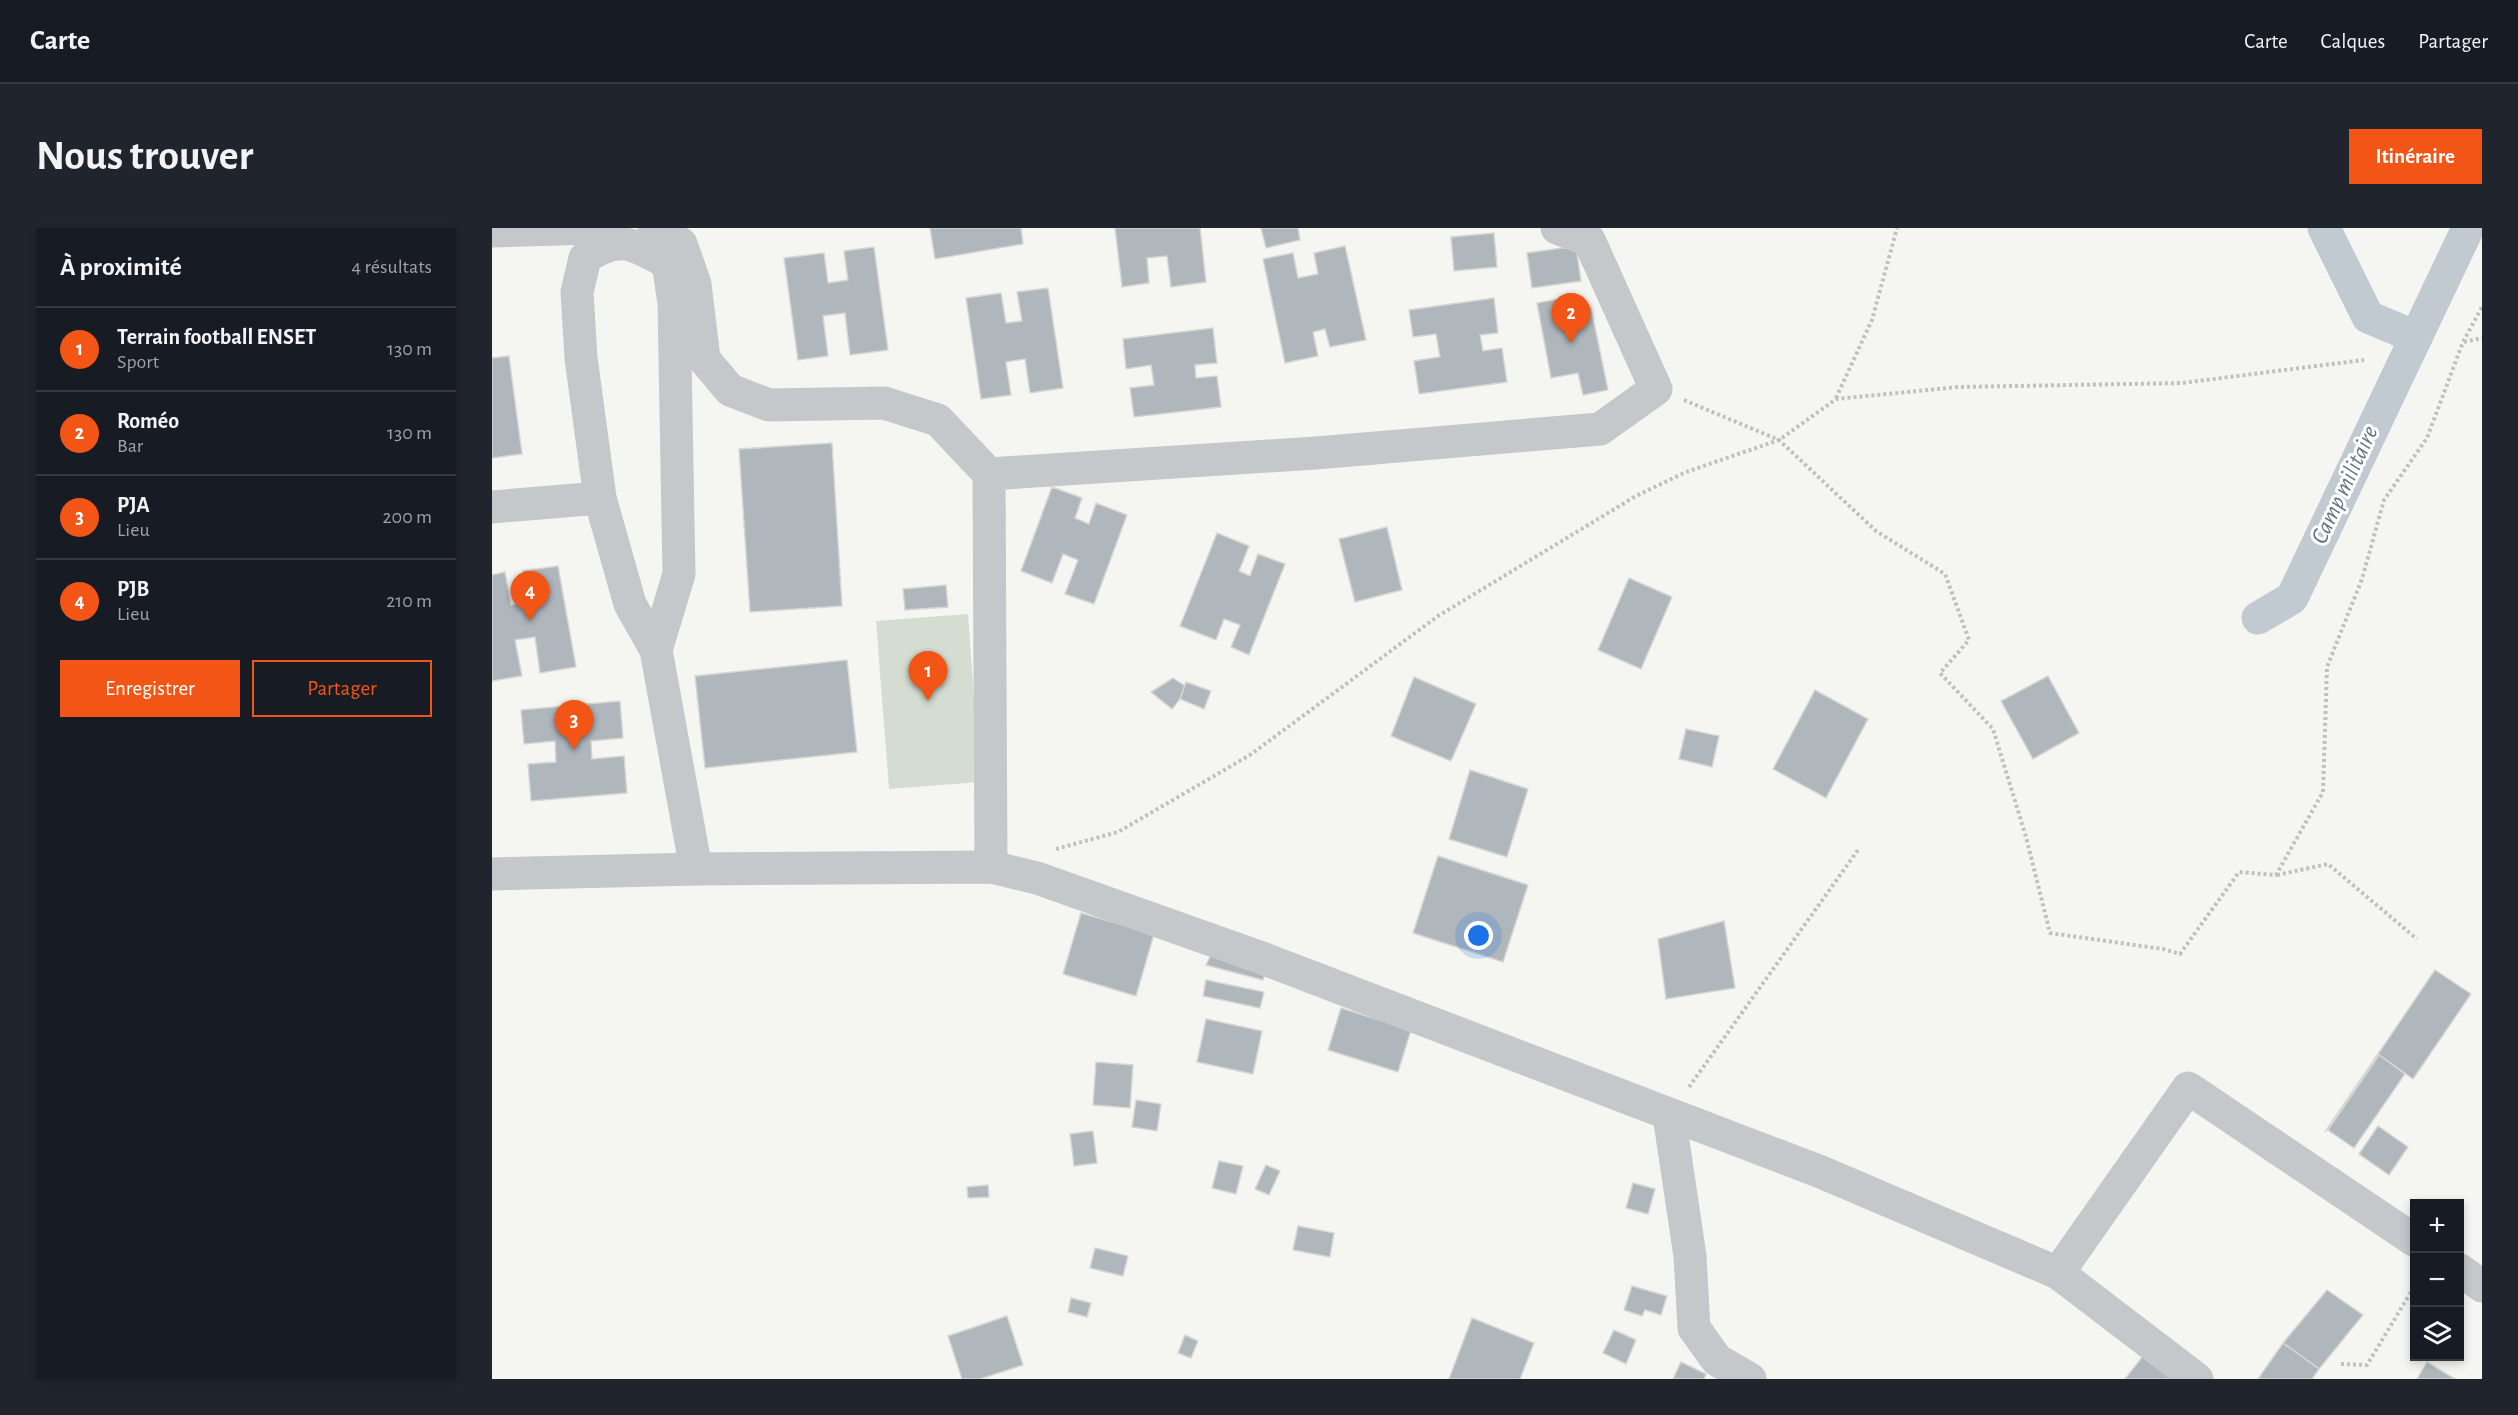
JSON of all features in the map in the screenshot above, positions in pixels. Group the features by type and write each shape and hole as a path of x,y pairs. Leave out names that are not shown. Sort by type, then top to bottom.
{"street":[{"path":"492,231 595,228"},
{"path":"654,228 681,244 695,284 704,359 730,390 769,405 884,404 938,420 989,474 991,867"},
{"path":"989,474 1304,453 1600,429 1656,389 1589,240 1557,228"},
{"path":"656,650 679,574 674,303 668,262 629,243 600,248 585,258 577,292 581,358 600,498 630,604 656,650 696,869"},
{"path":"492,507 600,498"},
{"path":"492,874 696,869 991,867 1037,878 1262,958 1821,1172 2058,1273 2197,1379"},
{"path":"2058,1273 2188,1088 2410,1237"},
{"path":"1669,1115 1690,1256 1694,1328 1717,1360 1750,1379"},
{"path":"2464,1273 2482,1286"}],"path":[{"path":"1055,849 1118,832 1250,755 1438,615 1636,496 1686,472 1779,440 1836,399 1872,320 1897,228"},
{"path":"2276,875 2323,792 2326,667 2362,579 2384,500 2427,438 2463,342 2482,307"},
{"path":"2463,342 2482,338"},
{"path":"1836,399 1958,387 2182,383 2364,360"},
{"path":"1656,389 1779,440 1876,531 1945,574 1969,640 1940,673 1993,729 2026,837 2050,933 2163,949 2180,954 2239,872 2276,875 2328,864 2417,939"},
{"path":"1669,1115 1858,850"},
{"path":"2342,1364 2367,1365 2410,1295"}],"shaded area":[{"path":"968,614 980,782 889,789 876,621"}],"building":[{"path":"930,228 1021,228 1023,244 935,259"},
{"path":"1115,228 1200,228 1206,282 1171,287 1167,256 1147,258 1149,283 1122,287"},
{"path":"1261,228 1298,228 1300,240 1266,248"},
{"path":"1494,233 1497,267 1454,271 1451,237"},
{"path":"1345,246 1366,340 1330,347 1325,329 1313,332 1318,356 1285,363 1263,259 1293,253 1298,278 1318,274 1314,253"},
{"path":"1576,246 1581,281 1532,288 1527,253"},
{"path":"874,247 888,350 850,355 845,313 823,316 828,356 798,360 784,258 824,253 828,283 848,280 844,251"},
{"path":"1048,288 1063,388 1030,393 1025,359 1006,362 1011,395 981,399 966,298 1001,293 1006,323 1022,321 1017,292"},
{"path":"1569,297 1573,312 1591,308 1608,390 1583,395 1578,373 1551,378 1537,303"},
{"path":"1494,298 1498,333 1480,335 1483,351 1502,348 1507,382 1419,394 1414,361 1440,357 1436,334 1413,337 1409,310"},
{"path":"1213,328 1217,363 1195,365 1196,378 1217,376 1221,407 1134,417 1130,388 1154,385 1151,365 1126,369 1123,339"},
{"path":"509,356 522,454 492,458 492,358"},
{"path":"832,443 842,606 750,612 739,449"},
{"path":"1052,487 1082,498 1075,518 1089,524 1096,503 1127,515 1094,604 1065,594 1078,560 1063,554 1052,583 1021,571"},
{"path":"1387,527 1402,590 1355,602 1339,539"},
{"path":"1217,533 1249,546 1239,571 1250,576 1258,554 1285,564 1249,655 1231,647 1240,625 1224,619 1216,640 1180,626"},
{"path":"558,566 576,667 540,673 535,637 515,640 522,676 492,681 492,575 505,572 511,605 529,601 523,571"},
{"path":"1629,578 1672,597 1641,669 1598,650"},
{"path":"946,585 948,607 905,610 903,589"},
{"path":"847,660 857,752 705,768 695,676"},
{"path":"2048,676 2079,733 2033,759 2001,701"},
{"path":"1414,677 1476,704 1451,761 1391,736"},
{"path":"1173,678 1185,686 1180,699 1172,709 1151,692"},
{"path":"1186,682 1211,691 1204,709 1180,699"},
{"path":"1815,690 1868,719 1826,798 1773,769"},
{"path":"620,701 623,738 591,741 592,759 624,756 627,793 531,801 528,764 556,762 555,741 524,744 521,710"},
{"path":"1686,729 1719,736 1712,767 1679,759"},
{"path":"1470,770 1528,789 1507,857 1449,839"},
{"path":"1438,856 1528,885 1503,962 1413,933"},
{"path":"1081,913 1154,934 1136,996 1063,974"},
{"path":"1724,921 1735,988 1666,999 1658,939"},
{"path":"1212,953 1267,967 1263,980 1206,965"},
{"path":"2435,970 2471,994 2413,1079 2378,1054"},
{"path":"1206,980 1264,992 1260,1008 1203,996"},
{"path":"1341,1008 1411,1030 1398,1072 1328,1050"},
{"path":"1206,1019 1262,1031 1253,1074 1197,1062"},
{"path":"2378,1054 2379,1055 2325,1132"},
{"path":"2379,1055 2405,1074 2354,1148 2328,1130"},
{"path":"1096,1062 1133,1065 1130,1108 1093,1105"},
{"path":"1136,1100 1161,1104 1157,1131 1132,1127"},
{"path":"2378,1126 2408,1147 2389,1175 2359,1154"},
{"path":"1093,1131 1097,1163 1074,1166 1070,1134"},
{"path":"1219,1161 1243,1166 1236,1194 1212,1188"},
{"path":"1266,1165 1280,1171 1269,1195 1255,1189"},
{"path":"1633,1183 1655,1189 1648,1214 1626,1208"},
{"path":"988,1185 989,1197 968,1198 967,1187"},
{"path":"1298,1226 1334,1233 1330,1257 1293,1250"},
{"path":"1095,1248 1128,1256 1123,1276 1090,1268"},
{"path":"1632,1286 1667,1296 1661,1315 1645,1310 1642,1316 1624,1310"},
{"path":"2327,1290 2363,1315 2319,1369 2283,1343"},
{"path":"1071,1298 1091,1303 1087,1317 1068,1312"},
{"path":"1007,1316 1023,1365 980,1379 962,1379 948,1336"},
{"path":"1472,1318 1534,1343 1520,1379 1449,1379"},
{"path":"1614,1330 1636,1340 1626,1364 1603,1353"},
{"path":"1185,1335 1198,1341 1191,1358 1178,1353"},
{"path":"2283,1343 2319,1369 2312,1379 2258,1379"},
{"path":"2143,1356 2171,1379 2125,1379"},
{"path":"1681,1362 1706,1374 1704,1379 1673,1379"},
{"path":"2427,1362 2455,1379 2417,1379"}],"waterway":[{"name":"Camp militaire","path":"2324,228 2368,317 2416,337"},
{"name":"Camp militaire","path":"2258,618 2292,598 2468,228"}],"place":[{"name":"Roméo","path":"1571,343"},
{"name":"PJB","path":"530,621"},
{"name":"Terrain football ENSET","path":"928,701"},
{"name":"PJA","path":"574,750"}]}
